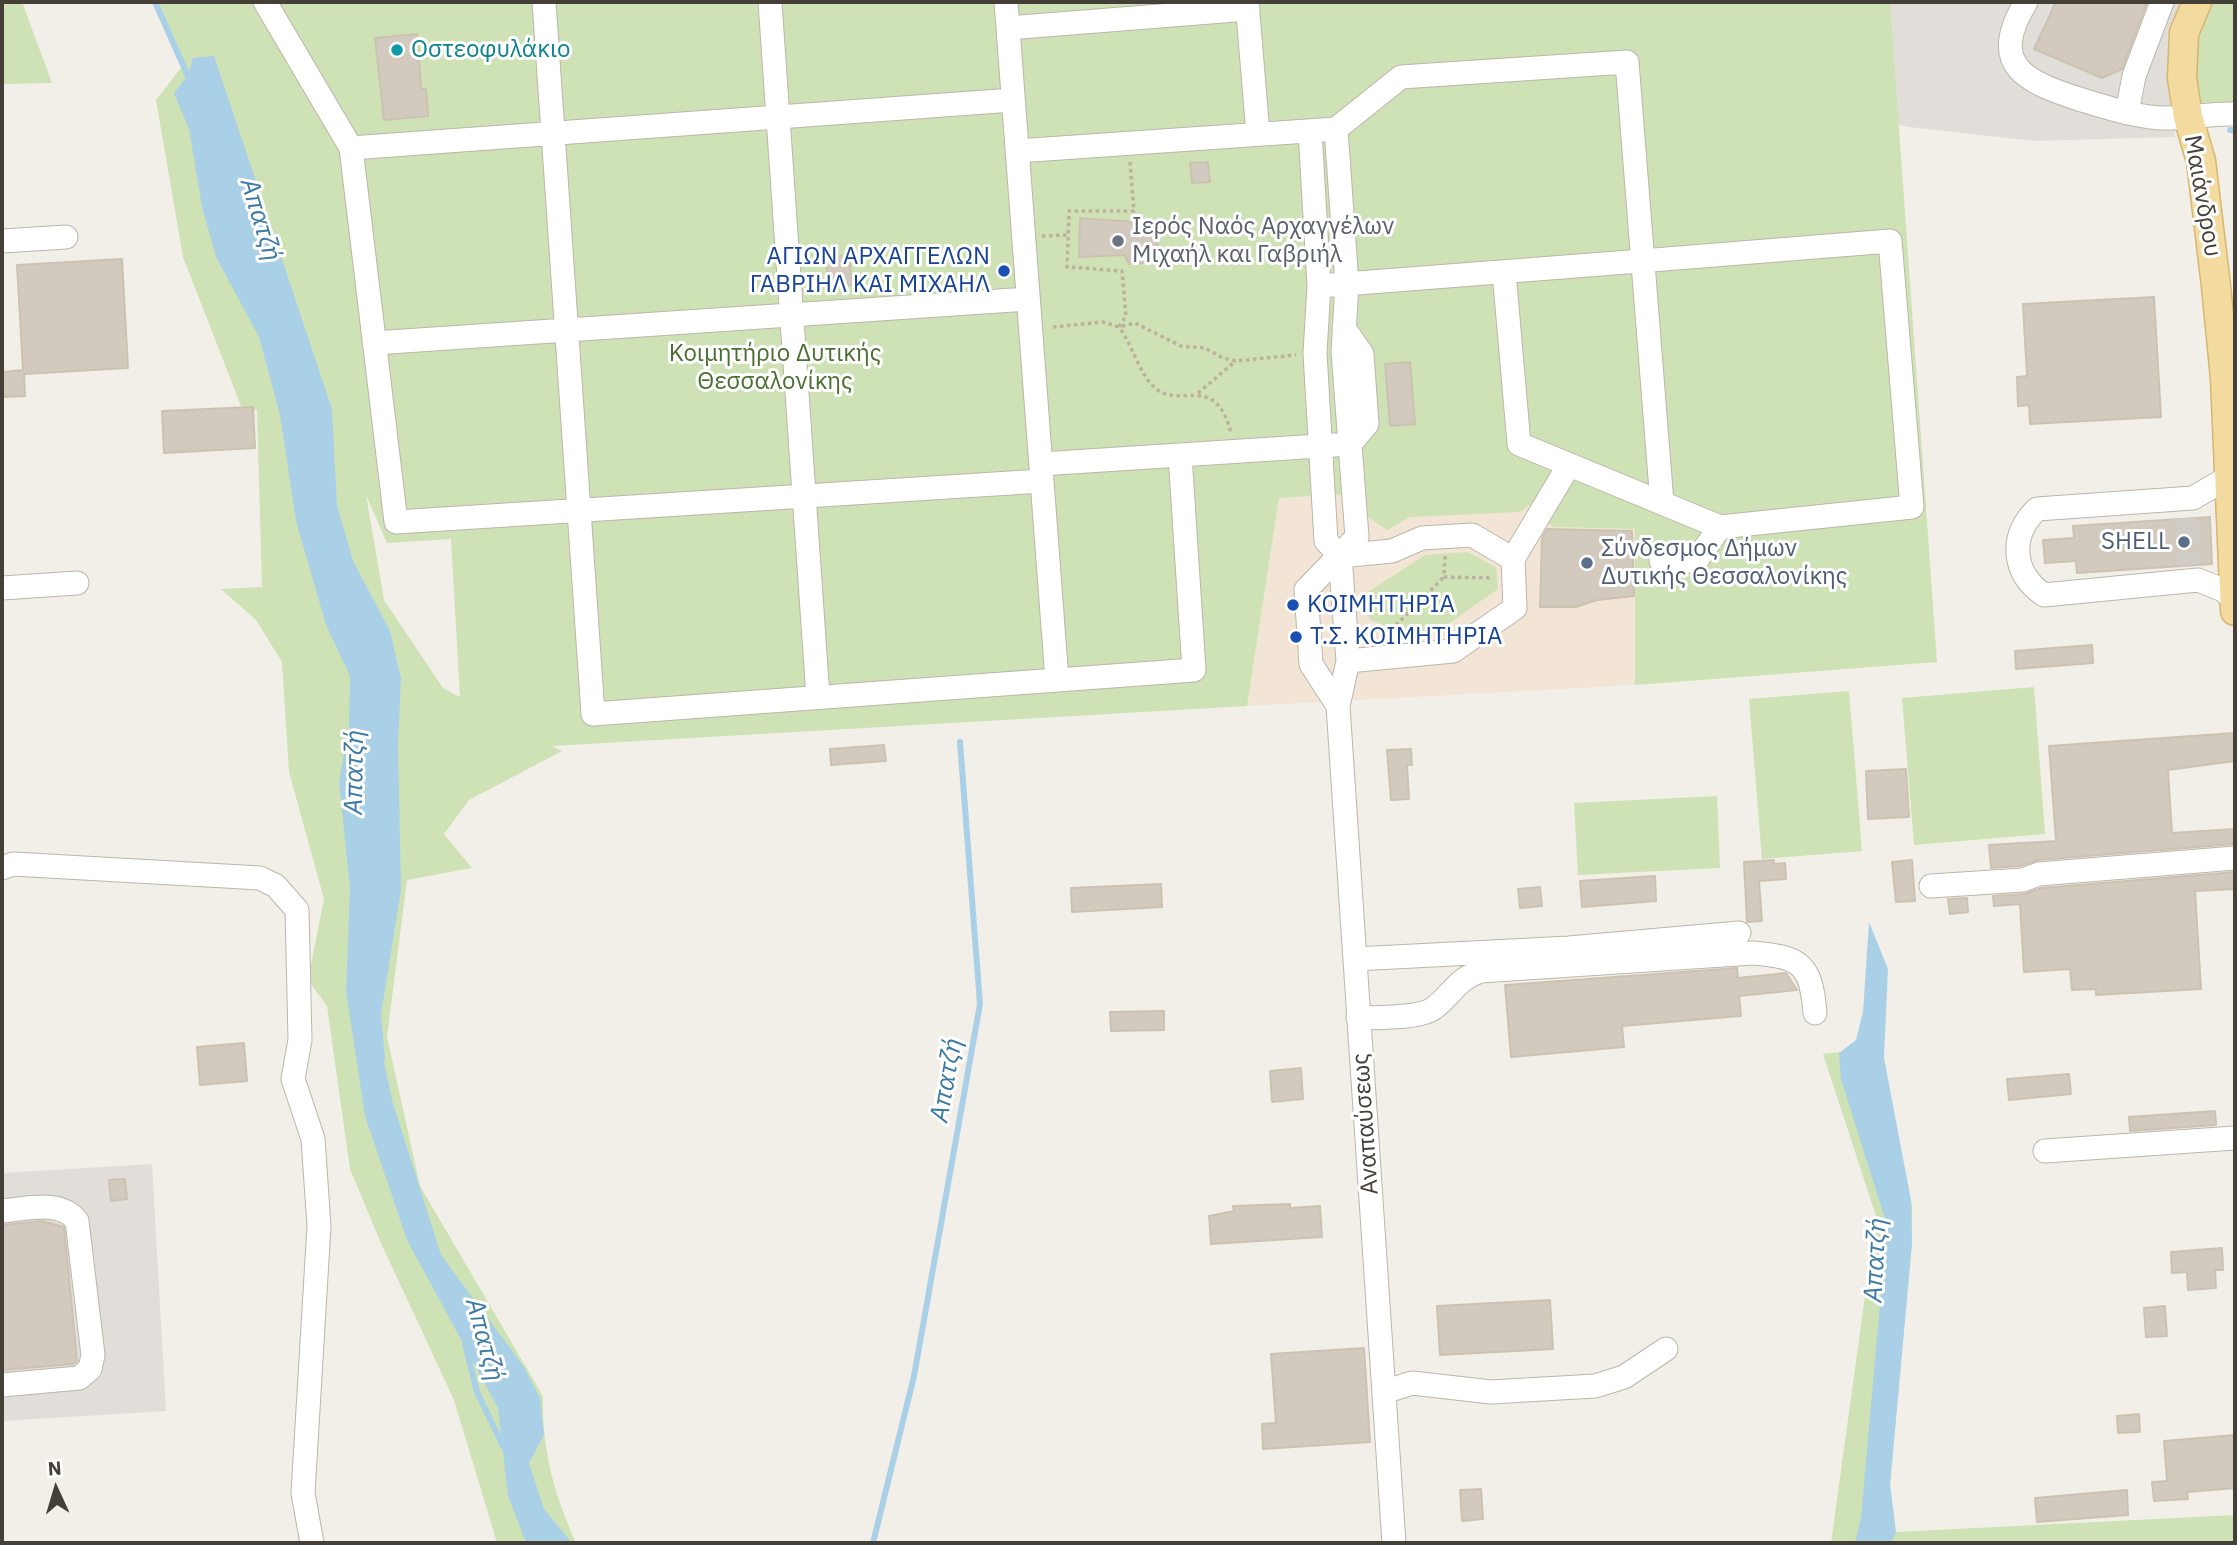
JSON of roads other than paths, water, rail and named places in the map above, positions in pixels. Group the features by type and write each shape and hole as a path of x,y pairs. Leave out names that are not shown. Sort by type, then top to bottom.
{"main road":[{"name":"Μαιάνδρου","path":"2197,2 2184,33 2182,78 2188,117 2202,161 2225,378 2235,611"}],"street":[{"path":"265,2 351,148 396,522 804,496 1041,473 1180,455 1350,444"},
{"path":"544,2 593,713 1194,670 1180,455"},
{"path":"770,2 818,697"},
{"path":"1006,2 1057,680"},
{"path":"2026,2 2017,17 2010,43 2014,62 2028,81 2127,113 2188,117 2235,114"},
{"path":"2127,113 2134,76 2162,2"},
{"path":"1008,28 1248,6 1258,134"},
{"path":"1017,151 1336,129 1401,77 1627,62 1662,503"},
{"path":"351,148 1013,100"},
{"path":"1336,129 1347,284 1345,328 1362,354 1367,424 1350,444 1357,537 1306,590 1311,664 1338,705"},
{"path":"1310,131 1319,286 1315,353 1325,541 1340,556 1355,660 1338,705"},
{"path":"2,241 66,237"},
{"path":"1319,286 1890,242 1912,507 1720,527 1519,444 1504,272"},
{"path":"374,343 1028,299"},
{"path":"1355,660 1453,651 1516,608 1513,568 1569,465"},
{"path":"2229,477 2190,508 2037,509 2022,523 2018,552 2029,584 2044,595 2194,572 2234,599"},
{"path":"1661,561 1696,561 1720,527"},
{"path":"1340,556 1392,551 1422,538 1472,535 1513,568"},
{"path":"2,588 77,583"},
{"name":"Αναπαύσεως","path":"1338,705 1394,1543"},
{"path":"1931,886 2023,880 2039,874 2235,858"},
{"path":"2,867 13,864 260,878 276,886 298,910 300,1040 293,1079 313,1139 319,1226 303,1493 312,1543"},
{"path":"1355,960 1569,948 1739,933"},
{"path":"1358,1018 1420,1014 1434,1009 1455,985 1481,971 1753,953 1791,959 1805,967 1811,982 1815,1013"},
{"path":"2045,1151 2235,1138"},
{"path":"2,1211 56,1207 70,1212 77,1221 93,1355 90,1369 79,1378 2,1385"},
{"path":"1384,1392 1412,1383 1491,1392 1595,1386 1624,1377 1666,1349"}],"water":[{"path":"214,56 332,409 337,505 353,561 390,631 401,678 398,744 401,890 378,1033 392,1100 441,1255 524,1367 540,1398 544,1435 529,1463 544,1509 572,1543 528,1543 525,1540 508,1496 498,1408 407,1240 365,1116 346,991 350,888 339,782 349,726 350,676 326,625 296,521 280,415 259,337 216,257 202,207 189,129 174,93 188,75 193,58"},
{"path":"1869,922 1888,969 1884,1058 1911,1200 1912,1244 1890,1485 1896,1532 1891,1543 1855,1543 1861,1517 1887,1225 1841,1079 1839,1053 1856,1040 1863,1012"}],"waterway":[{"name":"Απατζή","path":"155,2 191,83"},
{"path":"2230,130 2235,131"},
{"name":"Απατζή","path":"873,1543 914,1376 980,1004 960,742"},
{"name":"Απατζή","path":"378,1016 382,1058"},
{"name":"Απατζή","path":"465,1344 477,1392 504,1448"}],"tunnel":[{"path":"2186,518 2190,565"}],"place":[{"name":"Οστεοφυλάκιο","path":"397,50"},
{"name":"Ιερός Ναός Αρχαγγέλων Μιχαήλ και Γαβριήλ","path":"1118,241"},
{"name":"ΑΓΙΩΝ ΑΡΧΑΓΓΕΛΩΝ ΓΑΒΡΙΗΛ ΚΑΙ ΜΙΧΑΗΛ","path":"1004,271"},
{"name":"SHELL","path":"2184,542"},
{"name":"Σύνδεσμος Δήμων Δυτικής Θεσσαλονίκης","path":"1587,563"},
{"name":"ΚΟΙΜΗΤΗΡΙΑ","path":"1293,605"},
{"name":"Τ.Σ. ΚΟΙΜΗΤΗΡΙΑ","path":"1296,637"}],"park label":[{"name":"Κοιμητήριο Δυτικής Θεσσαλονίκης","path":"775,368"}]}
